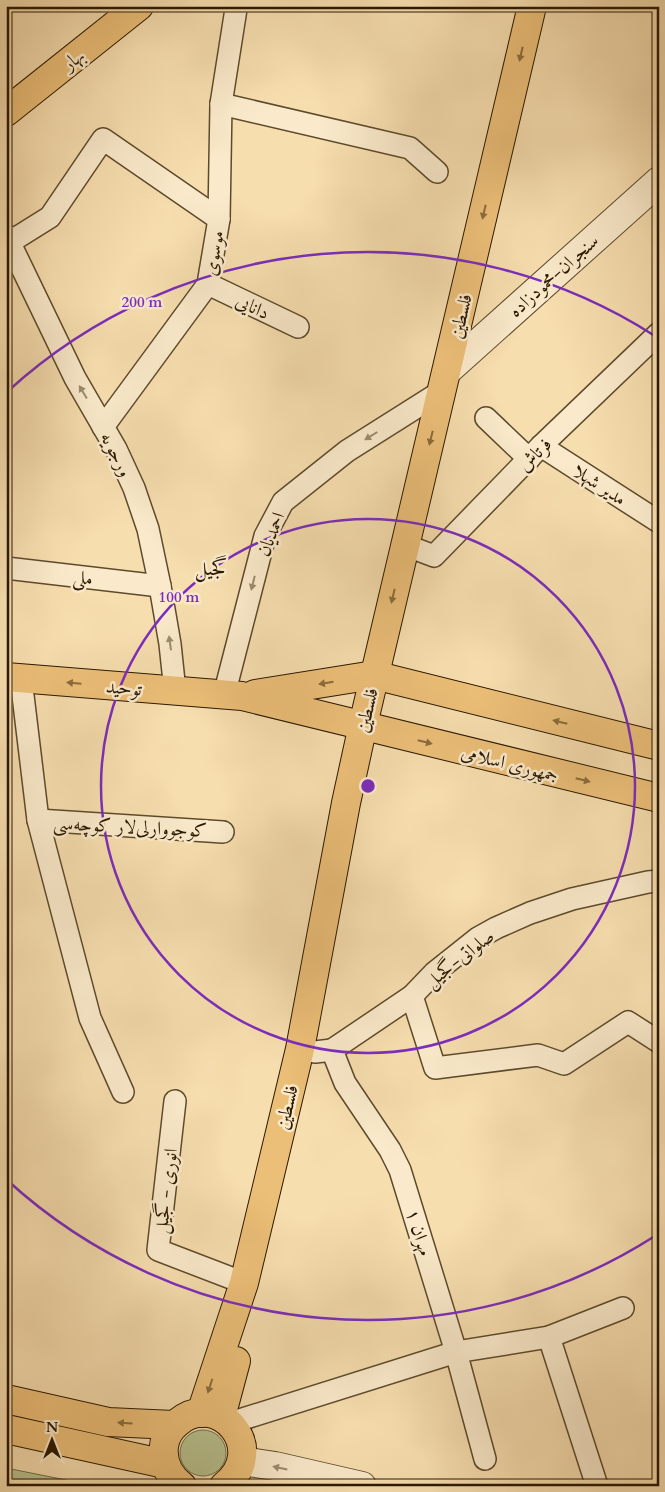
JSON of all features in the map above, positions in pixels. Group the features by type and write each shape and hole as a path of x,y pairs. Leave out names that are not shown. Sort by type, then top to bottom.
{"main road":[{"name":"بهار","path":"6,112 139,6"},
{"name":"فلسطین","path":"218,1418 315,1050 346,803 383,678 405,545 532,6"},
{"name":"توحید","path":"13,678 233,696"},
{"path":"233,696 383,678 659,746"},
{"name":"جمهوری اسلامی","path":"233,696 370,727 659,798"},
{"name":"فلسطین","path":"218,1418 244,1282 315,1050"},
{"path":"6,1399 108,1422 174,1426"},
{"path":"171,1477 163,1454 164,1444 174,1426 191,1414 218,1418 237,1431 243,1451 238,1471 224,1486"},
{"path":"6,1429 171,1477"}],"street":[{"name":"موسوی","path":"103,427 208,284 219,220 221,104 236,9 234,6"},
{"path":"221,104 410,148 437,172"},
{"path":"8,238 50,217 103,139 219,220"},
{"name":"سنجران-محمودزاده","path":"445,380 659,181"},
{"name":"ورجویه","path":"8,238 75,378 116,449 134,488 148,529 160,586 170,644 175,691"},
{"name":"دانایی","path":"208,284 298,327"},
{"name":"فرتاش","path":"405,545 434,556 535,452 659,333"},
{"name":"احمدیان","path":"233,696 265,536 283,502 347,451 445,380"},
{"name":"مدیر شهلا","path":"486,418 535,452 659,522"},
{"name":"ملی","path":"6,568 160,586"},
{"path":"13,678 38,820 90,1018 123,1092"},
{"name":"کوجووارلی‌لار کوچه‌سی","path":"38,820 223,832"},
{"name":"صلواتی-گجیل","path":"315,1050 412,996 446,963 478,938 496,928 530,913 572,899 659,881"},
{"path":"412,996 434,1068 538,1055 564,1064 628,1022 659,1042"},
{"name":"مهران ۱","path":"315,1050 345,1083 390,1150 400,1170 456,1352 485,1459"},
{"name":"انوری - گجیل","path":"175,1101 158,1250 244,1282"},
{"path":"218,1418 456,1352 549,1337 622,1308"},
{"path":"549,1337 597,1486"},
{"path":"242,1461 275,1466 362,1486"}],"green space":[{"path":"203,1430 216,1434 222,1440 226,1453 222,1466 216,1472 203,1476 190,1472 184,1466 180,1453 184,1440 190,1434"},
{"path":"6,1468 91,1485 91,1486 6,1486"}],"district":[{"name":"گجیل","path":"211,568"}]}
